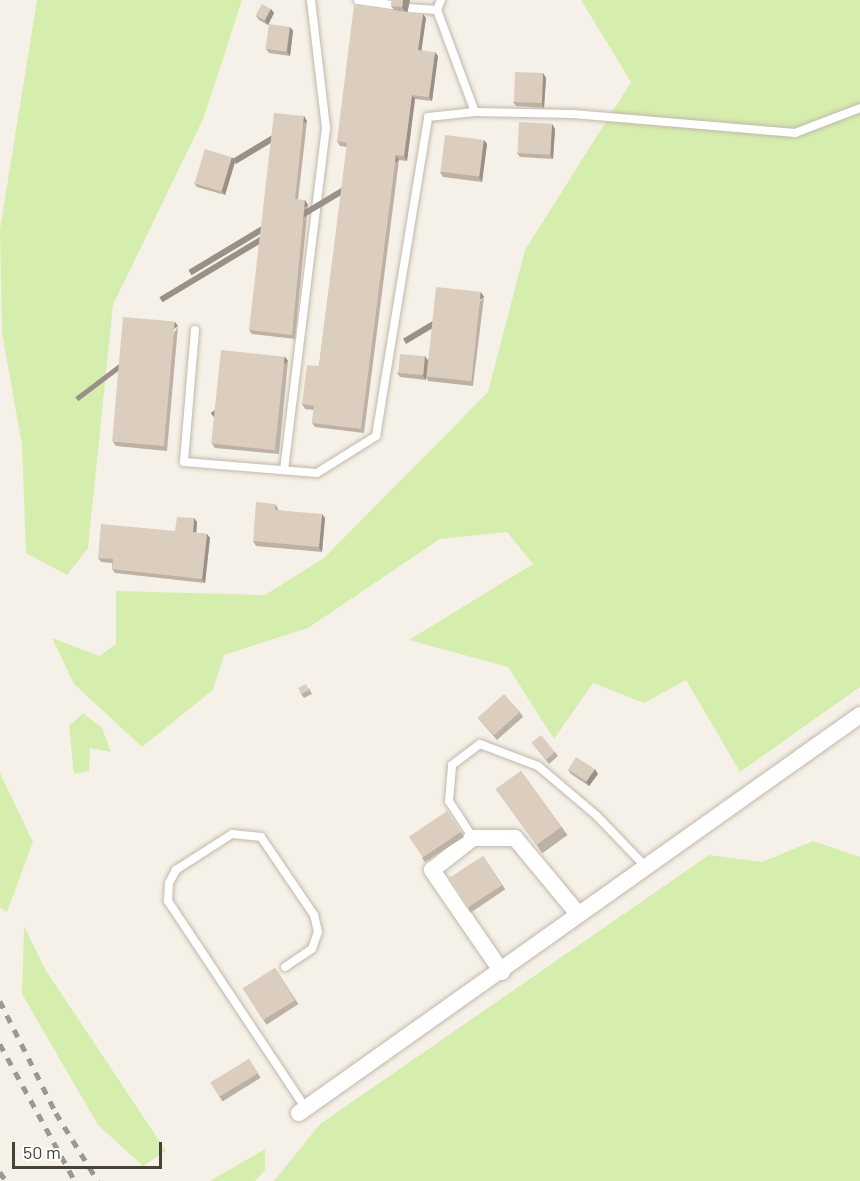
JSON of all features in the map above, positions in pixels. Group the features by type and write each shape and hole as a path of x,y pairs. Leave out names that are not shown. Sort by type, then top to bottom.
{"street":[{"path":"302,1111 502,972 578,914 860,715"},
{"path":"502,972 432,870 473,838 515,838 578,914"}],"lane":[{"path":"284,470 326,128 311,0"},
{"path":"358,0 398,6"},
{"path":"441,0 437,10 475,112"},
{"path":"408,8 437,10"},
{"path":"195,330 184,462 317,473 376,436 428,117 475,112 573,114 795,133 860,108"},
{"path":"473,838 450,801 452,765 480,744 538,766 597,816 645,866"},
{"path":"285,967 312,949 318,932 314,915 261,837 248,833 232,834 176,870 169,883 168,902 302,1111"}],"green space":[{"path":"37,0 242,0 204,117 113,305 88,548 67,575 26,553 22,445 2,333 0,229"},
{"path":"581,0 860,0 860,687 740,772 686,680 644,703 593,683 554,739 508,667 409,640 533,564 507,532 440,539 308,628 224,655 213,690 142,747 74,684 52,638 99,656 116,644 116,591 265,595 324,558 488,392 525,250 631,82"},
{"path":"83,713 102,728 111,752 90,748 89,771 74,774 69,726"},
{"path":"0,773 33,842 7,912 0,908"},
{"path":"813,841 860,857 860,1181 274,1181 320,1124 709,855 762,862"},
{"path":"24,926 45,969 166,1151 143,1166 98,1125 22,994"},
{"path":"265,1149 265,1170 255,1181 210,1181"}],"building":[{"path":"392,0 403,0 402,7 391,6"},
{"path":"262,4 271,9 264,20 256,15"},
{"path":"354,5 423,14 418,50 435,52 429,97 412,95 404,156 396,155 361,429 312,423 314,406 302,404 307,365 319,366 347,143 337,141"},
{"path":"269,24 290,27 286,52 266,49"},
{"path":"515,72 543,73 542,103 514,102"},
{"path":"274,113 304,116 295,199 305,200 292,335 249,330"},
{"path":"519,122 552,124 550,155 517,153"},
{"path":"445,135 484,140 479,176 440,172"},
{"path":"205,149 232,157 221,192 194,183"},
{"path":"436,287 481,292 471,381 427,377"},
{"path":"123,317 175,322 164,446 112,442"},
{"path":"221,350 285,357 275,450 211,443"},
{"path":"400,354 425,356 423,375 398,373"},
{"path":"256,502 275,504 275,510 322,514 319,547 253,541"},
{"path":"177,517 194,518 193,532 207,534 202,579 112,569 113,559 98,558 101,524 175,531"},
{"path":"306,684 309,690 301,694 298,688"},
{"path":"504,694 520,712 494,735 478,717"},
{"path":"541,735 555,752 546,760 532,743"},
{"path":"576,757 595,769 587,781 568,770"},
{"path":"521,771 562,827 536,845 496,789"},
{"path":"447,811 461,832 423,857 409,837"},
{"path":"483,856 502,885 467,908 448,879"},
{"path":"275,968 295,1000 263,1020 243,988"},
{"path":"249,1059 258,1074 219,1097 210,1082"}],"railway":[{"path":"0,1001 56,1113 98,1181"},
{"path":"0,1044 75,1181"},
{"path":"0,1172 6,1181"}]}
